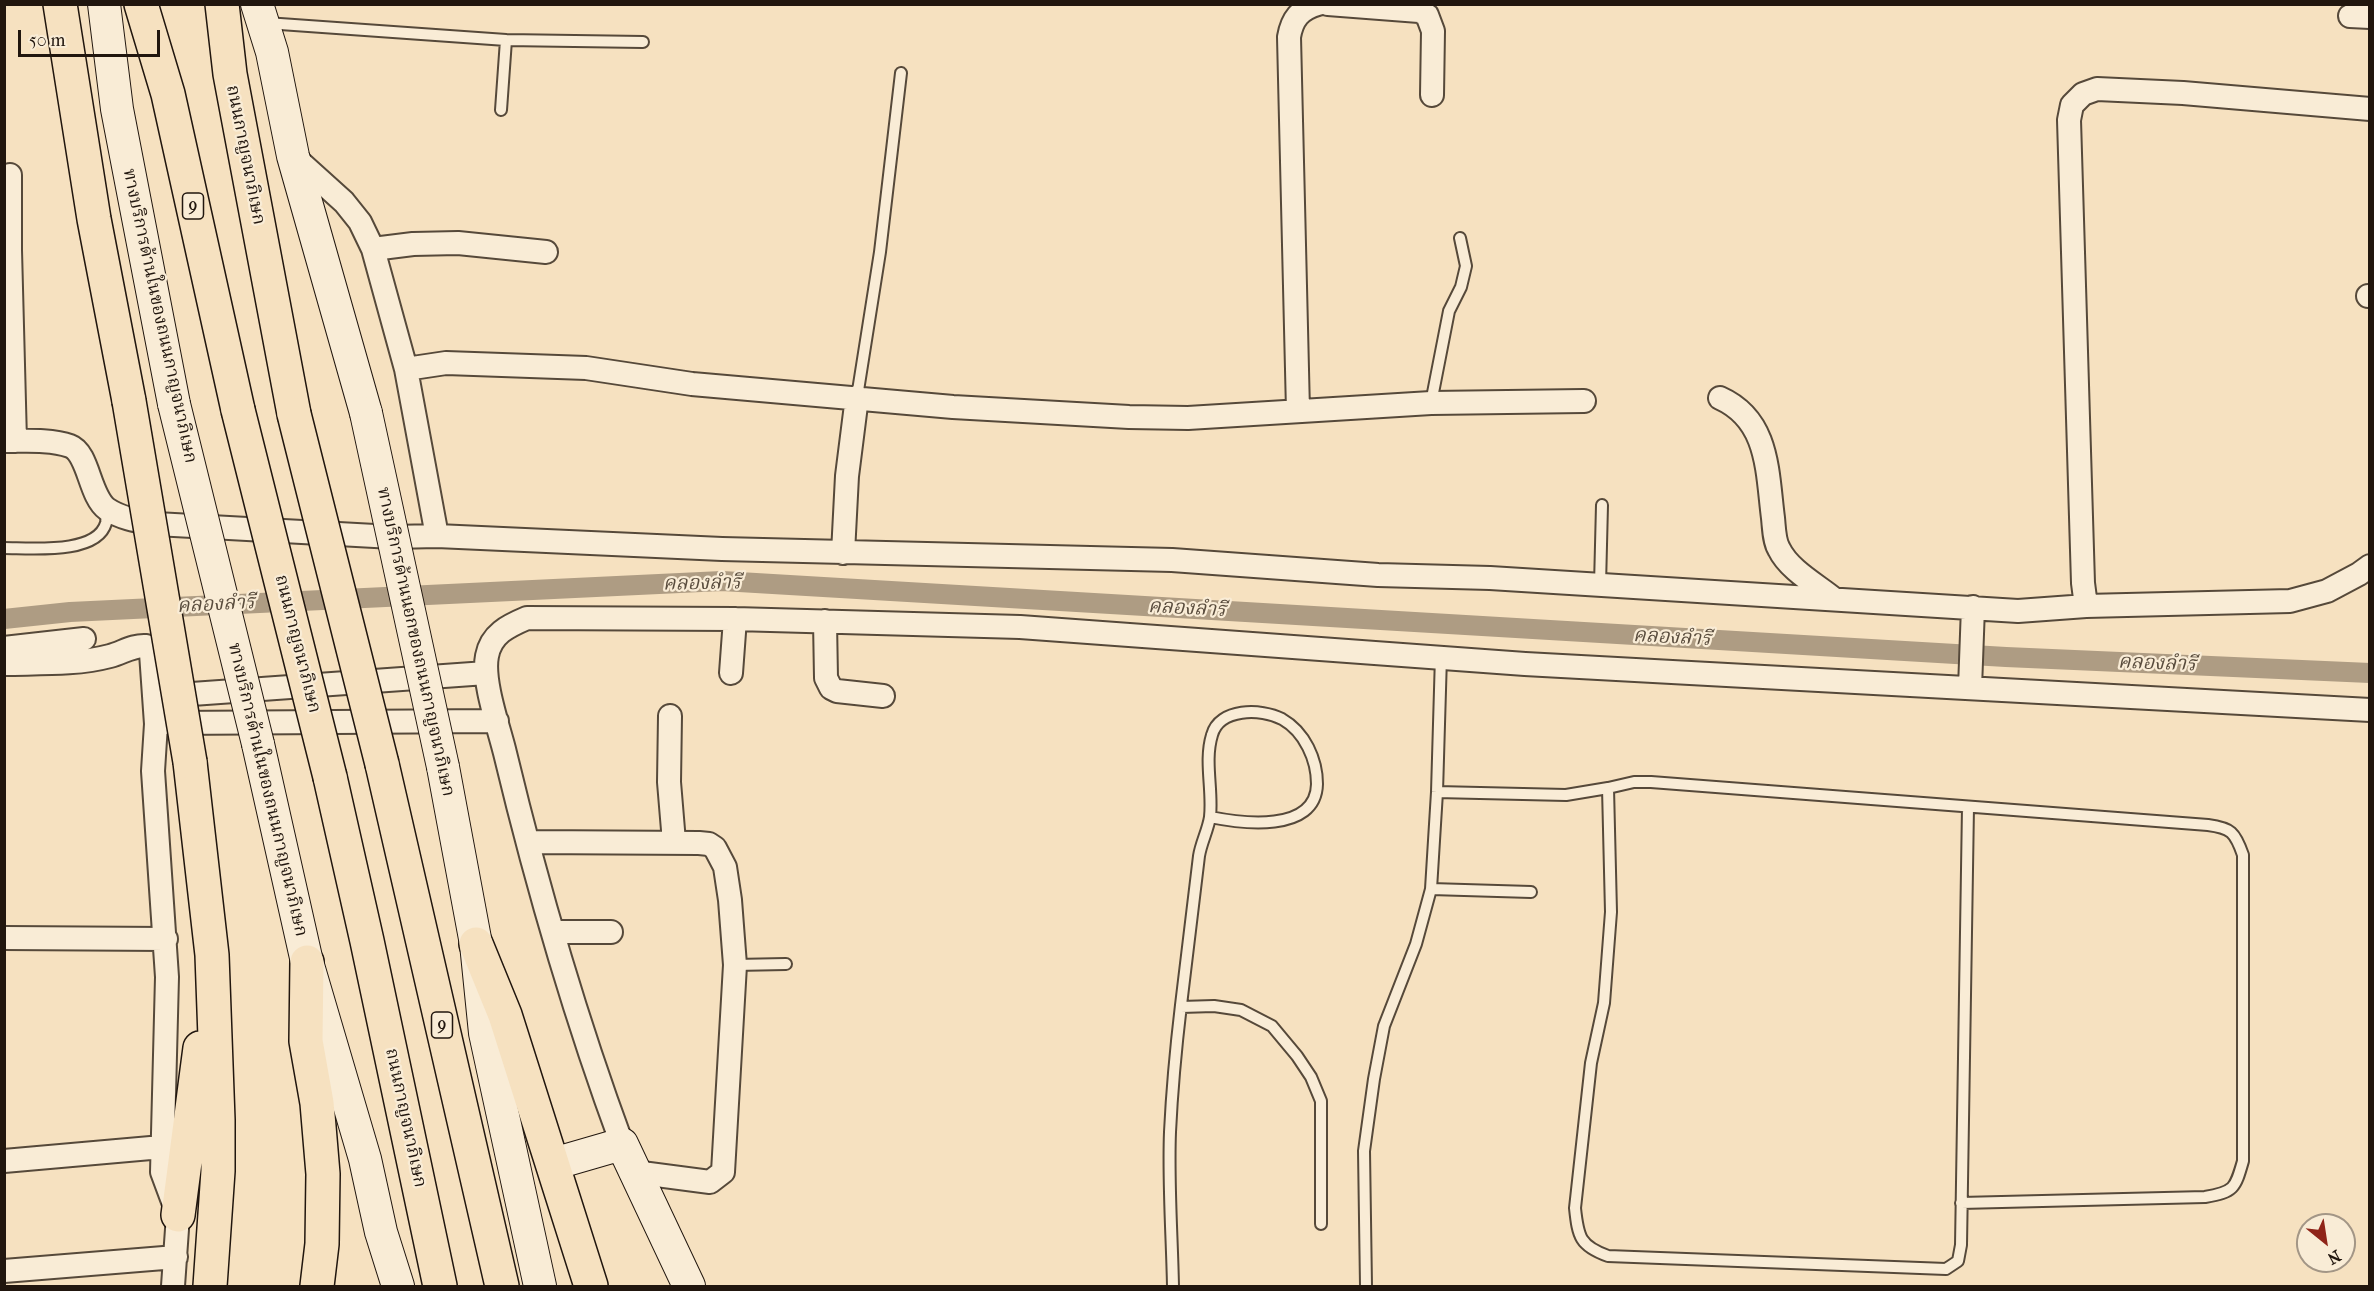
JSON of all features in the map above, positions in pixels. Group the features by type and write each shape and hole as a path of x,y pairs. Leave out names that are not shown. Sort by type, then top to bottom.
{"main road":[{"path":"60,4 94,219 129,400 190,762 212,955 219,1171 210,1287"},
{"name":"ทางบริการด้านในของถนนกาญจนาภิเษก","path":"104,4 117,109 174,404 258,744 307,962 365,1159 381,1232 398,1287"},
{"name":"ถนนกาญจนาภิเษก","path":"141,4 168,94 238,410 330,777 440,1287"},
{"name":"ถนนกาญจนาภิเษก","path":"222,4 230,74 294,414 382,764 502,1287"},
{"name":"ทางบริการด้านนอกของถนนกาญจนาภิเษก","path":"259,13 272,52 293,156 366,413 443,767 476,944 485,1033 540,1287"},
{"path":"476,944 505,1015 554,1164 591,1287"},
{"path":"178,1215 212,955"},
{"path":"307,962 306,1041 317,1103 323,1174 322,1244 317,1287"},
{"path":"554,1164 628,1158 689,1287"},
{"path":"381,1232 383,1287"}],"street":[{"path":"1298,411 1289,37 1291,24 1296,16 1307,7 1318,4"},
{"path":"1328,4 1419,11 1427,15 1433,31 1432,95"},
{"path":"2086,606 2083,583 2069,120 2072,105 2083,94 2097,89 2182,93 2370,109"},
{"path":"293,156 344,202 360,222 373,249 406,369 445,536"},
{"path":"10,175 7,250 10,441 72,446 80,455 95,493 106,508 127,519 156,524 393,537 445,536 843,553 1172,560 1378,575 1490,578 1834,599 1972,617 2086,606 2290,601 2327,591 2370,566"},
{"path":"373,249 413,244 458,243 546,252"},
{"path":"406,369 454,363 586,368 692,384 987,409 1130,417 1188,418 1431,402 1584,401"},
{"path":"843,553 847,476 857,397"},
{"path":"1720,398 1735,405 1746,416 1758,435 1766,457 1779,549 1798,570 1834,599"},
{"path":"1970,683 1972,617"},
{"path":"529,842 709,844 720,854 730,900 735,964 723,1172 710,1182 628,1158 585,1044 553,932 529,842 497,721 486,673 489,646 498,633 527,618 735,619 1020,627 1441,656 1525,664 1970,683 2370,710"},
{"path":"731,673 735,619"},
{"path":"825,621 826,678 831,688 837,692 883,696"},
{"path":"4,648 84,639"},
{"path":"4,664 66,663 110,656 140,646 146,646 151,653 156,724 153,771 167,977 162,1172 178,1215 173,1287"},
{"path":"155,696 486,673"},
{"path":"670,716 669,782 674,842"},
{"path":"156,724 497,721"},
{"path":"553,932 611,932"},
{"path":"4,938 166,939"},
{"path":"4,1161 162,1147"},
{"path":"4,1271 176,1257"}],"lane":[{"path":"259,13 506,40 643,42"},
{"path":"501,110 506,40"},
{"path":"857,397 880,252 901,73"},
{"path":"1431,402 1449,311 1461,287 1466,266 1460,238"},
{"path":"1600,585 1602,505"},
{"path":"4,548 69,547 82,544 99,534 106,523 106,508"},
{"path":"1366,1287 1365,1150 1374,1079 1384,1026 1416,944 1431,889 1437,792 1441,656"},
{"path":"1173,1287 1170,1132 1181,1007 1200,853 1210,817 1209,755 1215,727 1223,718 1254,712 1282,719 1292,727 1309,748 1315,763 1317,789 1310,804 1300,813 1277,823 1240,823 1210,817"},
{"path":"1437,792 1566,795 1634,782 1651,782 2226,828 2237,838 2243,855 2243,1161 2237,1182 2226,1194 2205,1197 1961,1203"},
{"path":"1608,788 1611,912 1604,1003 1591,1063 1575,1208 1576,1226 1581,1241 1592,1250 1608,1256 1946,1269 1958,1261 1968,807"},
{"path":"1431,889 1532,892"},
{"path":"735,964 786,964"},
{"path":"1181,1007 1214,1006 1241,1010 1262,1020 1272,1026 1311,1077 1320,1101 1321,1224"}],"waterway":[{"name":"คลองลำรี","path":"4,619 70,612 722,581 2006,657 2370,673"}]}
